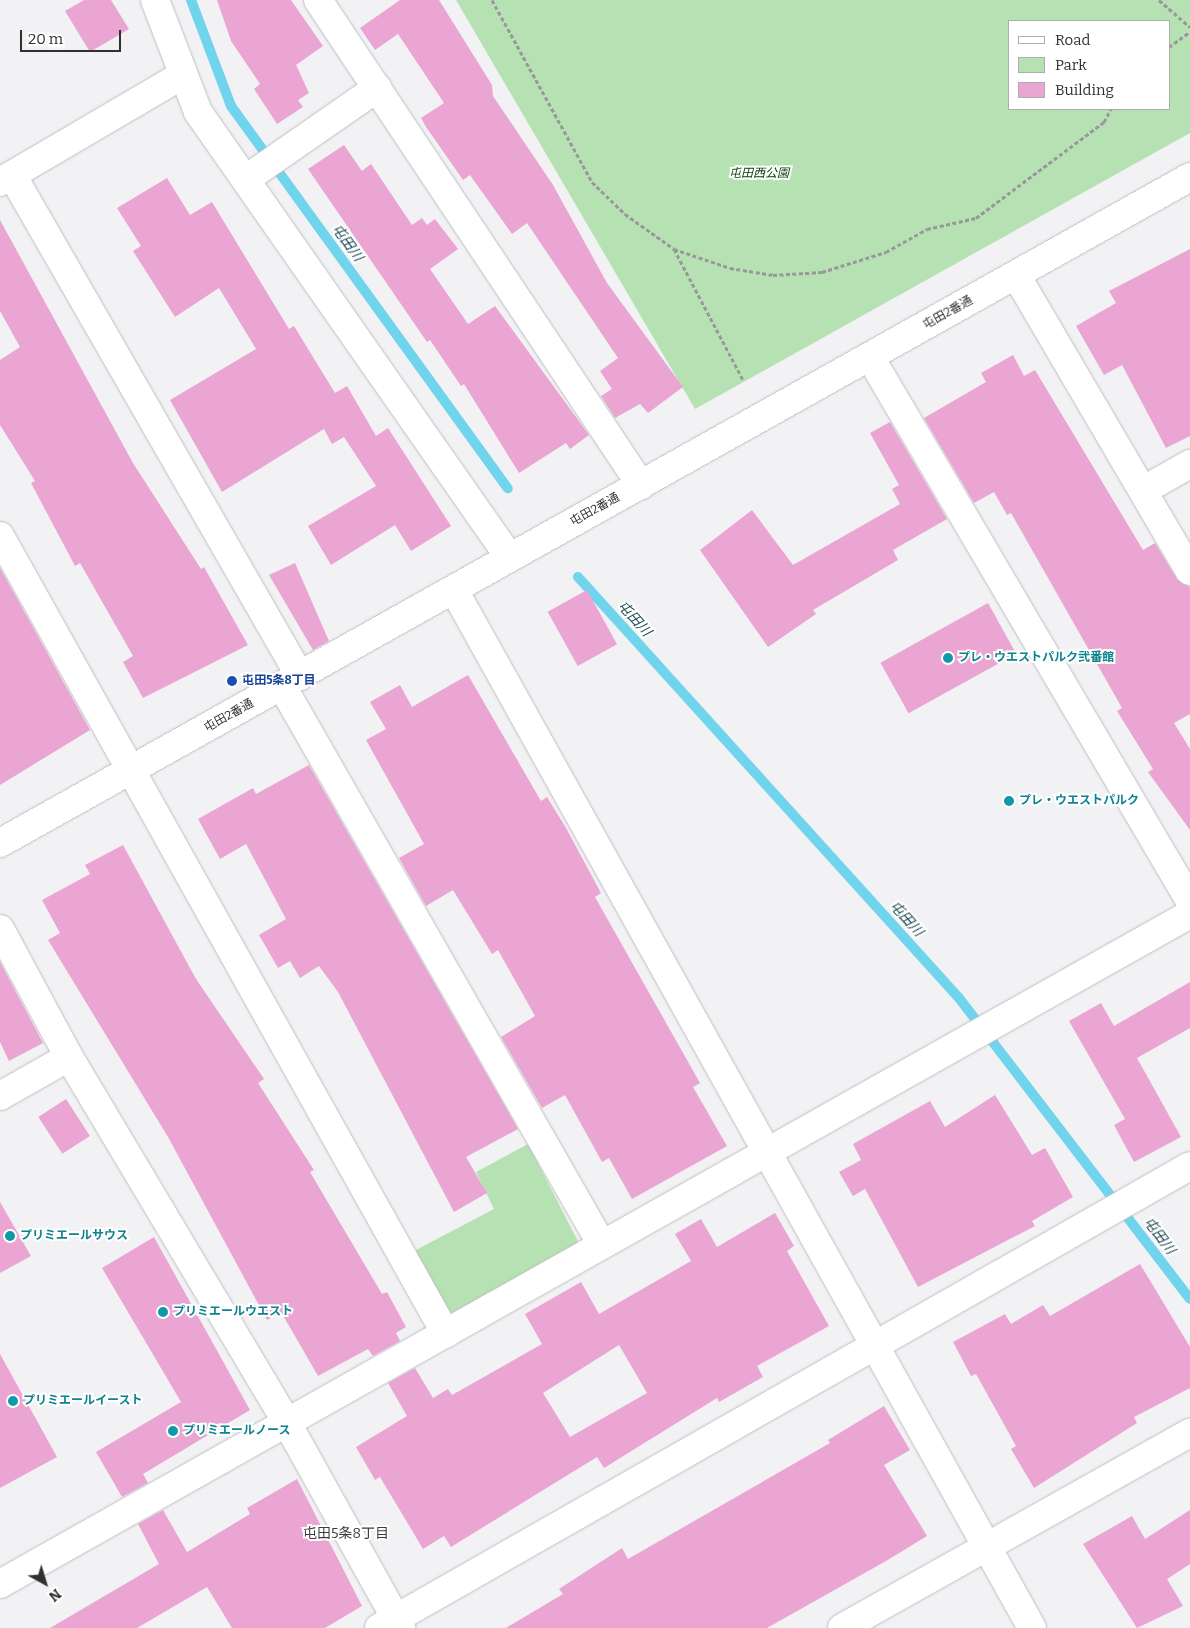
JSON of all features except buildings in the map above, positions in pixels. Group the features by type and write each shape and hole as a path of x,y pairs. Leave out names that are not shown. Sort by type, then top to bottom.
{"street":[{"path":"156,0 181,76 198,112 510,558"},
{"path":"318,0 641,485"},
{"path":"181,76 6,179 291,681 602,1245"},
{"path":"246,179 377,88"},
{"name":"屯田2番通","path":"0,844 1190,178"},
{"path":"1016,275 1190,571"},
{"path":"870,357 1190,901"},
{"path":"1144,490 1190,464"},
{"path":"0,536 129,771 446,1334"},
{"path":"454,590 765,1155 1032,1628"},
{"path":"0,1584 1190,914"},
{"path":"0,929 69,1057 287,1423 392,1625 873,1346 1190,1166"},
{"path":"0,1096 69,1057"},
{"path":"842,1628 1190,1433"}],"path":[{"path":"492,0 592,182 625,214 674,249 730,268 773,275 822,272 886,252 927,229 976,218 1104,122 1111,110"},
{"path":"1159,0 1190,26"},
{"path":"1170,46 1190,32"},
{"path":"674,249 743,380"}],"green space":[{"name":"屯田西公園","path":"456,0 1190,0 1190,133 695,409"},
{"path":"528,1144 584,1253 451,1322 414,1251 494,1209 476,1172"}],"waterway":[{"name":"屯田川","path":"191,0 231,106 508,488"},
{"name":"屯田川","path":"578,577 959,998 1190,1299"}],"place":[{"name":"プレ・ウエストパルク弐番館","path":"948,658"},
{"name":"屯田5条8丁目","path":"232,681"},
{"name":"プレ・ウエストパルク","path":"1009,801"},
{"name":"プリミエールサウス","path":"10,1236"},
{"name":"プリミエールウエスト","path":"163,1312"},
{"name":"プリミエールイースト","path":"13,1401"},
{"name":"プリミエールノース","path":"173,1431"}],"district":[{"name":"屯田5条8丁目","path":"346,1534"}]}
